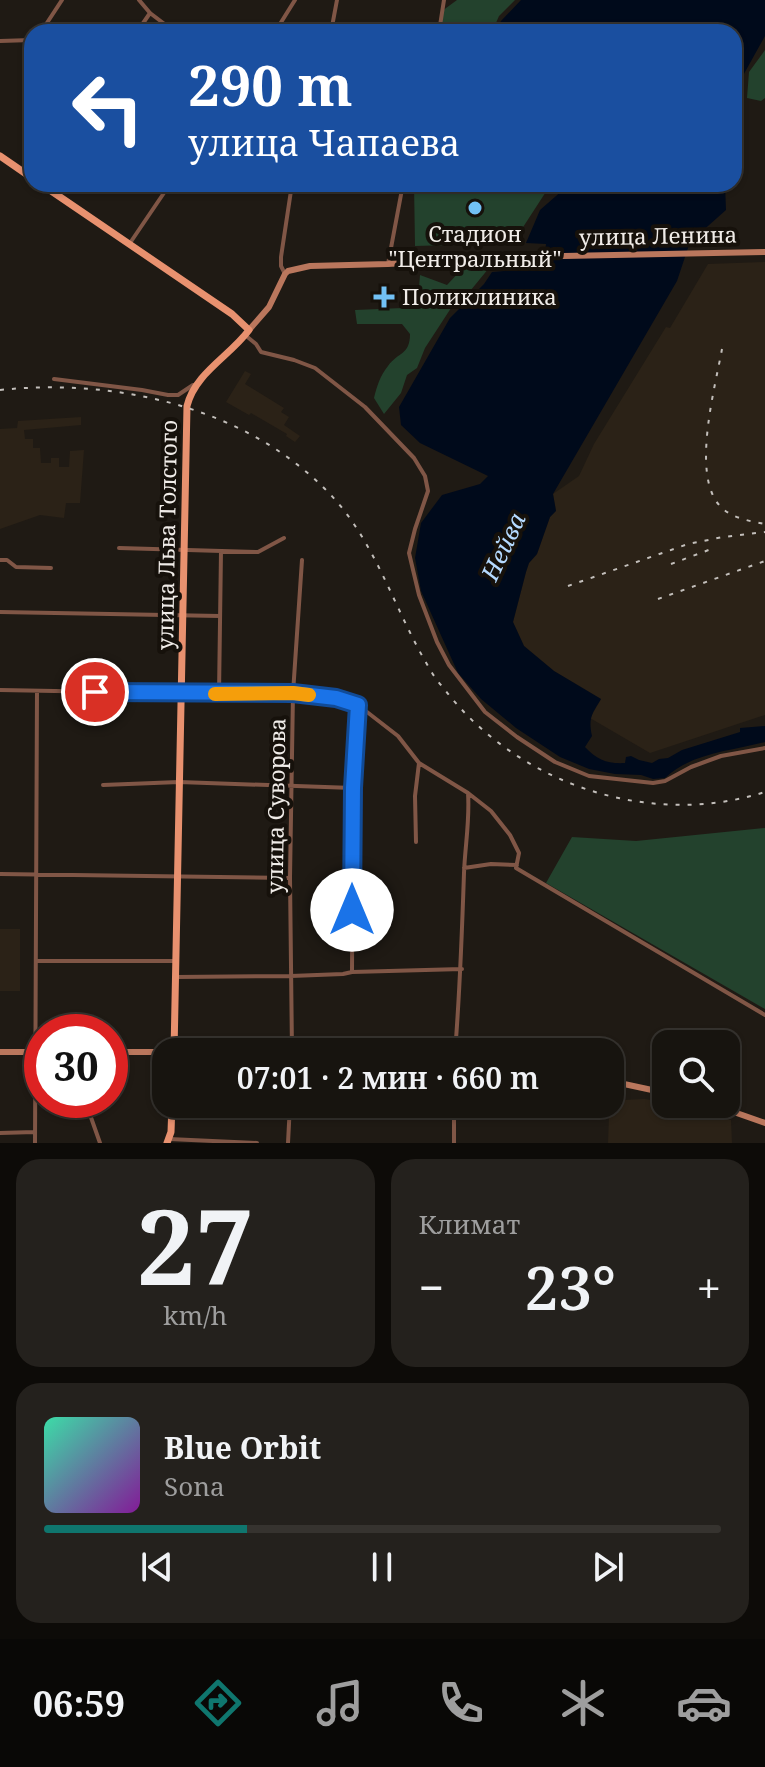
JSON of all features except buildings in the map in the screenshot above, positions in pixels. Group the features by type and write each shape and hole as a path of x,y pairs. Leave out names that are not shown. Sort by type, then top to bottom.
{"main road":[{"path":"0,156 24,172"},
{"path":"53,192 232,314 247,332 269,307 285,274"},
{"name":"улица Ленина","path":"285,274 310,266 514,257 765,252"},
{"name":"улица Льва Толстого","path":"174,1038 187,406 198,382 247,332"},
{"path":"0,1052 24,1052"},
{"path":"128,1052 152,1052"},
{"path":"624,1084 652,1090"},
{"path":"740,1114 765,1123"},
{"path":"168,1141 172,1118"}],"street":[{"path":"46,24 62,0"},
{"path":"139,0 164,24"},
{"path":"280,24 295,0"},
{"path":"332,24 337,0"},
{"path":"440,24 444,0"},
{"path":"142,24 150,13"},
{"path":"0,41 24,40"},
{"path":"129,245 165,192"},
{"path":"285,274 281,257 291,192"},
{"path":"388,264 402,192"},
{"path":"247,332 261,352 315,368 365,407 414,458 425,476 428,491 409,553 419,595 449,665 485,712 555,762 589,776 653,783 665,781 721,756 765,748"},
{"path":"54,379 168,395 178,395 198,382"},
{"path":"119,548 258,552 284,538"},
{"path":"219,694 221,551"},
{"path":"0,560 7,560 16,567 51,568"},
{"name":"улица Суворова","path":"292,1038 293,693 302,560"},
{"path":"0,612 220,616"},
{"path":"0,690 293,693 336,698 358,705 398,736 419,763 491,811 510,835 519,853 516,868 765,1015"},
{"path":"37,691 38,1014"},
{"path":"352,972 353,788 358,705"},
{"path":"416,842 415,796 419,763"},
{"path":"103,785 179,782 353,788"},
{"path":"456,1038 462,969 468,793"},
{"path":"464,868 491,864 517,865"},
{"path":"0,874 290,878"},
{"path":"36,961 176,961"},
{"path":"176,977 462,969"},
{"path":"35,1143 36,1118"},
{"path":"91,1118 100,1143"},
{"path":"288,1143 289,1118"},
{"path":"454,1118 454,1143"},
{"path":"0,1133 35,1132"},
{"path":"168,1141 257,1143"}],"shaded area":[{"path":"765,262 765,715 650,753 590,718 601,699 554,671 524,646 513,622 529,563 537,554 550,517 556,510 553,494 579,476 594,444 708,264"},
{"path":"245,371 251,374 245,384 284,408 281,412 289,417 284,425 300,436 295,442 251,413 249,415 226,402"},
{"path":"81,417 81,425 24,430 25,439 33,439 33,448 40,448 41,463 51,463 51,458 59,458 59,467 69,467 70,451 84,450 80,503 66,503 64,518 40,515 0,529 0,429 17,428 18,421"},
{"path":"0,929 20,929 20,991 0,991"},
{"path":"624,1100 652,1100 652,1118 731,1120 732,1143 608,1143 609,1118 624,1118"}],"green space":[{"path":"457,0 515,0 496,24 438,24 442,11"},
{"path":"765,50 765,98 761,101 747,98 749,72"},
{"name":"Стадион \"Центральный\"","path":"414,192 546,192 516,238 506,239 505,233 500,232 453,234 450,245 415,246"},
{"path":"489,268 466,296 453,305 425,348 417,368 407,375 401,393 384,414 374,398 378,385 392,361 406,350 410,334 402,324 357,324 355,310 403,308 418,301 420,275 447,285 462,269"},
{"path":"765,828 765,1009 546,883 572,837 636,841"}],"water":[{"path":"521,0 765,0 765,36 742,77 742,24 499,24"},
{"name":"Нейва","path":"561,192 725,192 726,210 690,242 677,281 553,494 556,511 550,517 537,554 529,563 513,622 524,646 554,671 601,699 592,716 592,736 585,747 603,760 625,763 626,757 631,756 652,763 740,732 740,728 765,726 765,742 699,758 665,778 653,779 589,769 560,757 516,728 481,699 458,673 421,591 415,558 421,523 442,495 480,484 488,476 420,443 401,425 399,407 450,318 492,272 543,268 546,244 526,243 540,210"}],"railway":[{"path":"722,349 706,453 711,492 729,513 765,524"},
{"path":"0,390 43,387 87,389 131,394 174,404 216,418 292,460 325,489 358,530 418,648 449,695 479,727 514,754 552,775 592,791 635,801 678,805 722,802 765,792"},
{"path":"568,586 688,544 765,532"},
{"path":"671,564 714,548"},
{"path":"658,599 765,561"}],"slow traffic":[{"path":"215,694 309,695"}],"place":[{"name":"Стадион \"Центральный\"","path":"475,208"},
{"name":"Поликлиника","path":"384,297"}],"route":[{"path":"95,692 293,693 336,698 358,705 353,788 352,910"}]}
